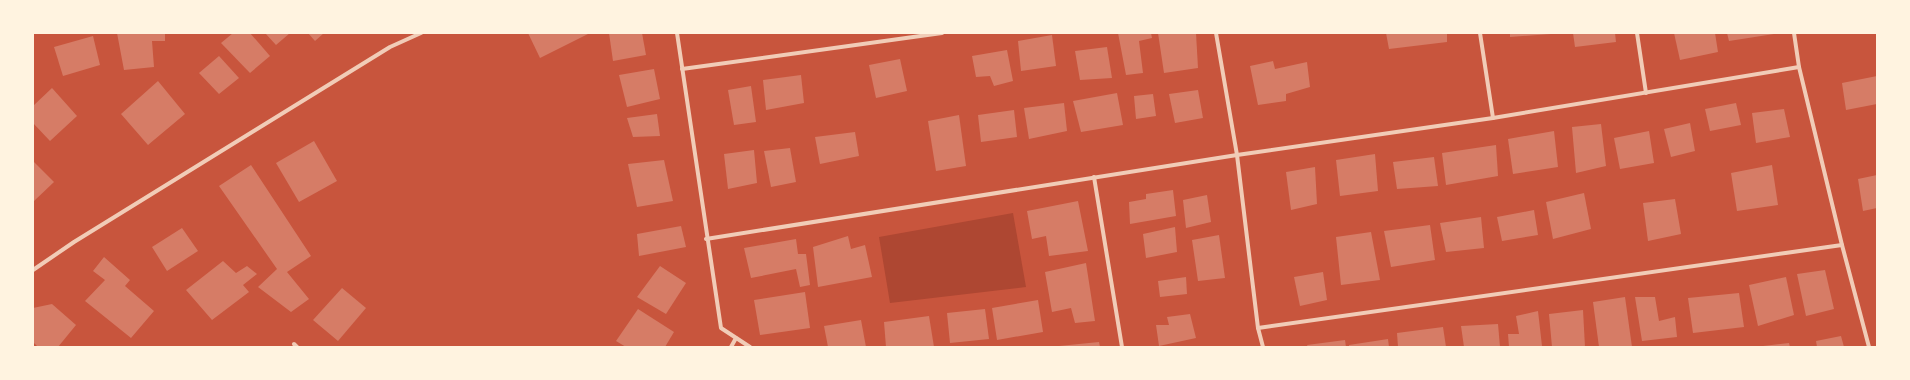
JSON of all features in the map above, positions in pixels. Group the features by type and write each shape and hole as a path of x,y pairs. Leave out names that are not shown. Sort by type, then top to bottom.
{"street":[{"path":"33,270 74,242 390,47 421,33"},
{"path":"677,33 706,239 721,328 750,347"},
{"path":"682,69 917,35 942,33"},
{"path":"1216,33 1236,155 1258,328 1263,347"},
{"path":"1480,33 1493,118"},
{"path":"1637,33 1646,93"},
{"path":"1794,33 1799,66 1842,245 1869,347"},
{"path":"706,239 1236,155 1493,118 1799,66"},
{"path":"1094,177 1122,347"},
{"path":"1258,328 1842,245"},
{"path":"730,347 736,338"}],"shaded area":[{"path":"1013,213 1026,287 890,303 879,237"}],"building":[{"path":"117,33 165,33 165,41 152,41 154,67 124,70"},
{"path":"233,33 250,33 270,56 250,73 221,43"},
{"path":"265,33 290,33 276,45"},
{"path":"308,33 324,33 315,41"},
{"path":"528,33 590,33 540,58"},
{"path":"609,33 642,33 646,55 613,61"},
{"path":"1118,33 1151,33 1152,38 1139,41 1143,73 1126,75"},
{"path":"1158,33 1196,33 1198,68 1164,73"},
{"path":"1386,33 1447,33 1447,42 1389,49"},
{"path":"1510,33 1551,33 1551,34 1510,37"},
{"path":"1573,33 1615,33 1616,42 1575,47"},
{"path":"1674,33 1715,33 1718,52 1680,60"},
{"path":"1727,33 1774,33 1774,34 1729,41"},
{"path":"1052,35 1056,66 1021,71 1018,41"},
{"path":"93,36 100,65 63,76 54,47"},
{"path":"1107,47 1112,78 1080,80 1075,51"},
{"path":"1007,50 1013,81 994,86 990,76 976,77 972,56"},
{"path":"219,56 239,78 219,94 199,73"},
{"path":"900,59 907,91 876,98 869,65"},
{"path":"1273,61 1275,69 1307,62 1310,87 1286,94 1286,101 1258,105 1250,66"},
{"path":"654,69 660,99 627,107 619,75"},
{"path":"801,75 804,103 766,110 763,80"},
{"path":"1877,76 1877,104 1846,110 1842,83"},
{"path":"158,81 185,114 148,145 121,114"},
{"path":"751,86 756,122 734,125 728,90"},
{"path":"52,88 77,116 50,141 33,123 33,106"},
{"path":"1198,90 1203,118 1175,123 1169,94"},
{"path":"1117,93 1123,125 1081,132 1073,101"},
{"path":"1153,94 1156,116 1136,119 1134,96"},
{"path":"1064,103 1067,131 1029,139 1024,108"},
{"path":"1736,103 1741,125 1710,131 1705,109"},
{"path":"1784,109 1790,137 1756,143 1752,113"},
{"path":"1014,110 1017,137 981,142 978,115"},
{"path":"657,114 660,136 633,137 627,118"},
{"path":"959,115 966,166 936,171 928,121"},
{"path":"1690,123 1695,151 1671,157 1664,129"},
{"path":"1601,124 1606,166 1576,173 1572,127"},
{"path":"1554,131 1558,167 1513,174 1508,139"},
{"path":"1649,131 1654,163 1620,169 1614,138"},
{"path":"855,132 859,156 820,164 815,137"},
{"path":"314,141 337,181 299,202 276,163"},
{"path":"1496,145 1498,176 1446,185 1442,153"},
{"path":"790,148 796,182 771,187 764,151"},
{"path":"754,150 757,183 728,189 724,154"},
{"path":"1375,154 1378,191 1340,196 1336,160"},
{"path":"1434,157 1438,186 1397,189 1393,162"},
{"path":"664,160 673,201 637,207 628,164"},
{"path":"33,161 54,182 33,202"},
{"path":"251,165 311,256 287,272 309,299 291,312 258,287 277,269 219,186"},
{"path":"1772,165 1778,205 1737,211 1731,173"},
{"path":"1315,167 1317,204 1291,210 1286,172"},
{"path":"1877,175 1877,208 1863,211 1858,179"},
{"path":"1173,190 1176,216 1130,224 1129,202 1146,199 1146,194"},
{"path":"1584,193 1591,229 1553,239 1546,202"},
{"path":"1207,195 1211,222 1186,228 1183,200"},
{"path":"1675,199 1681,234 1648,241 1643,203"},
{"path":"1078,201 1088,251 1049,256 1046,236 1032,239 1027,211"},
{"path":"1534,210 1538,235 1502,241 1497,217"},
{"path":"1481,217 1484,248 1446,252 1440,223"},
{"path":"1430,225 1435,260 1391,267 1384,231"},
{"path":"681,226 686,247 639,256 637,234"},
{"path":"1175,227 1177,252 1146,258 1143,234"},
{"path":"182,228 198,251 167,271 152,247"},
{"path":"1371,232 1380,280 1341,285 1336,237"},
{"path":"1219,235 1225,278 1198,281 1192,240"},
{"path":"848,236 851,249 865,245 872,277 818,287 813,247"},
{"path":"796,239 798,254 806,254 810,285 800,287 796,269 751,278 744,248"},
{"path":"104,257 130,280 125,286 154,311 131,338 85,301 105,280 93,271"},
{"path":"223,261 236,273 247,266 257,274 243,285 249,292 212,320 186,290"},
{"path":"1086,263 1095,321 1075,323 1071,308 1052,312 1045,272"},
{"path":"660,266 686,283 666,314 637,297"},
{"path":"1825,270 1834,309 1806,316 1797,274"},
{"path":"1323,272 1327,300 1300,306 1294,277"},
{"path":"1186,277 1187,294 1160,297 1158,281"},
{"path":"1786,277 1794,315 1758,326 1749,285"},
{"path":"342,288 366,308 338,341 313,320"},
{"path":"805,292 810,328 760,335 754,300"},
{"path":"1739,293 1744,327 1693,333 1688,298"},
{"path":"1625,297 1632,347 1599,347 1593,302"},
{"path":"1635,297 1655,297 1659,321 1675,317 1677,337 1642,341"},
{"path":"1038,300 1043,332 997,340 992,308"},
{"path":"52,304 76,325 58,347 38,347 33,342 33,308"},
{"path":"638,309 674,332 665,347 626,347 616,341"},
{"path":"985,309 989,339 950,343 947,313"},
{"path":"1583,310 1585,347 1552,347 1549,314"},
{"path":"1538,311 1542,346 1509,347 1508,334 1519,334 1516,316"},
{"path":"1190,314 1196,338 1159,346 1156,325 1169,325 1167,317"},
{"path":"929,316 934,347 886,347 884,322"},
{"path":"861,320 866,347 828,347 824,326"},
{"path":"1498,324 1500,347 1464,347 1461,326"},
{"path":"1443,327 1446,347 1398,347 1397,333"},
{"path":"1841,336 1844,347 1817,347 1816,341"},
{"path":"1388,339 1389,347 1349,347 1349,345"},
{"path":"1345,340 1346,347 1308,347 1307,345"},
{"path":"1099,342 1100,347 1059,347 1059,346"},
{"path":"1789,343 1790,347 1763,347 1763,346"}]}
